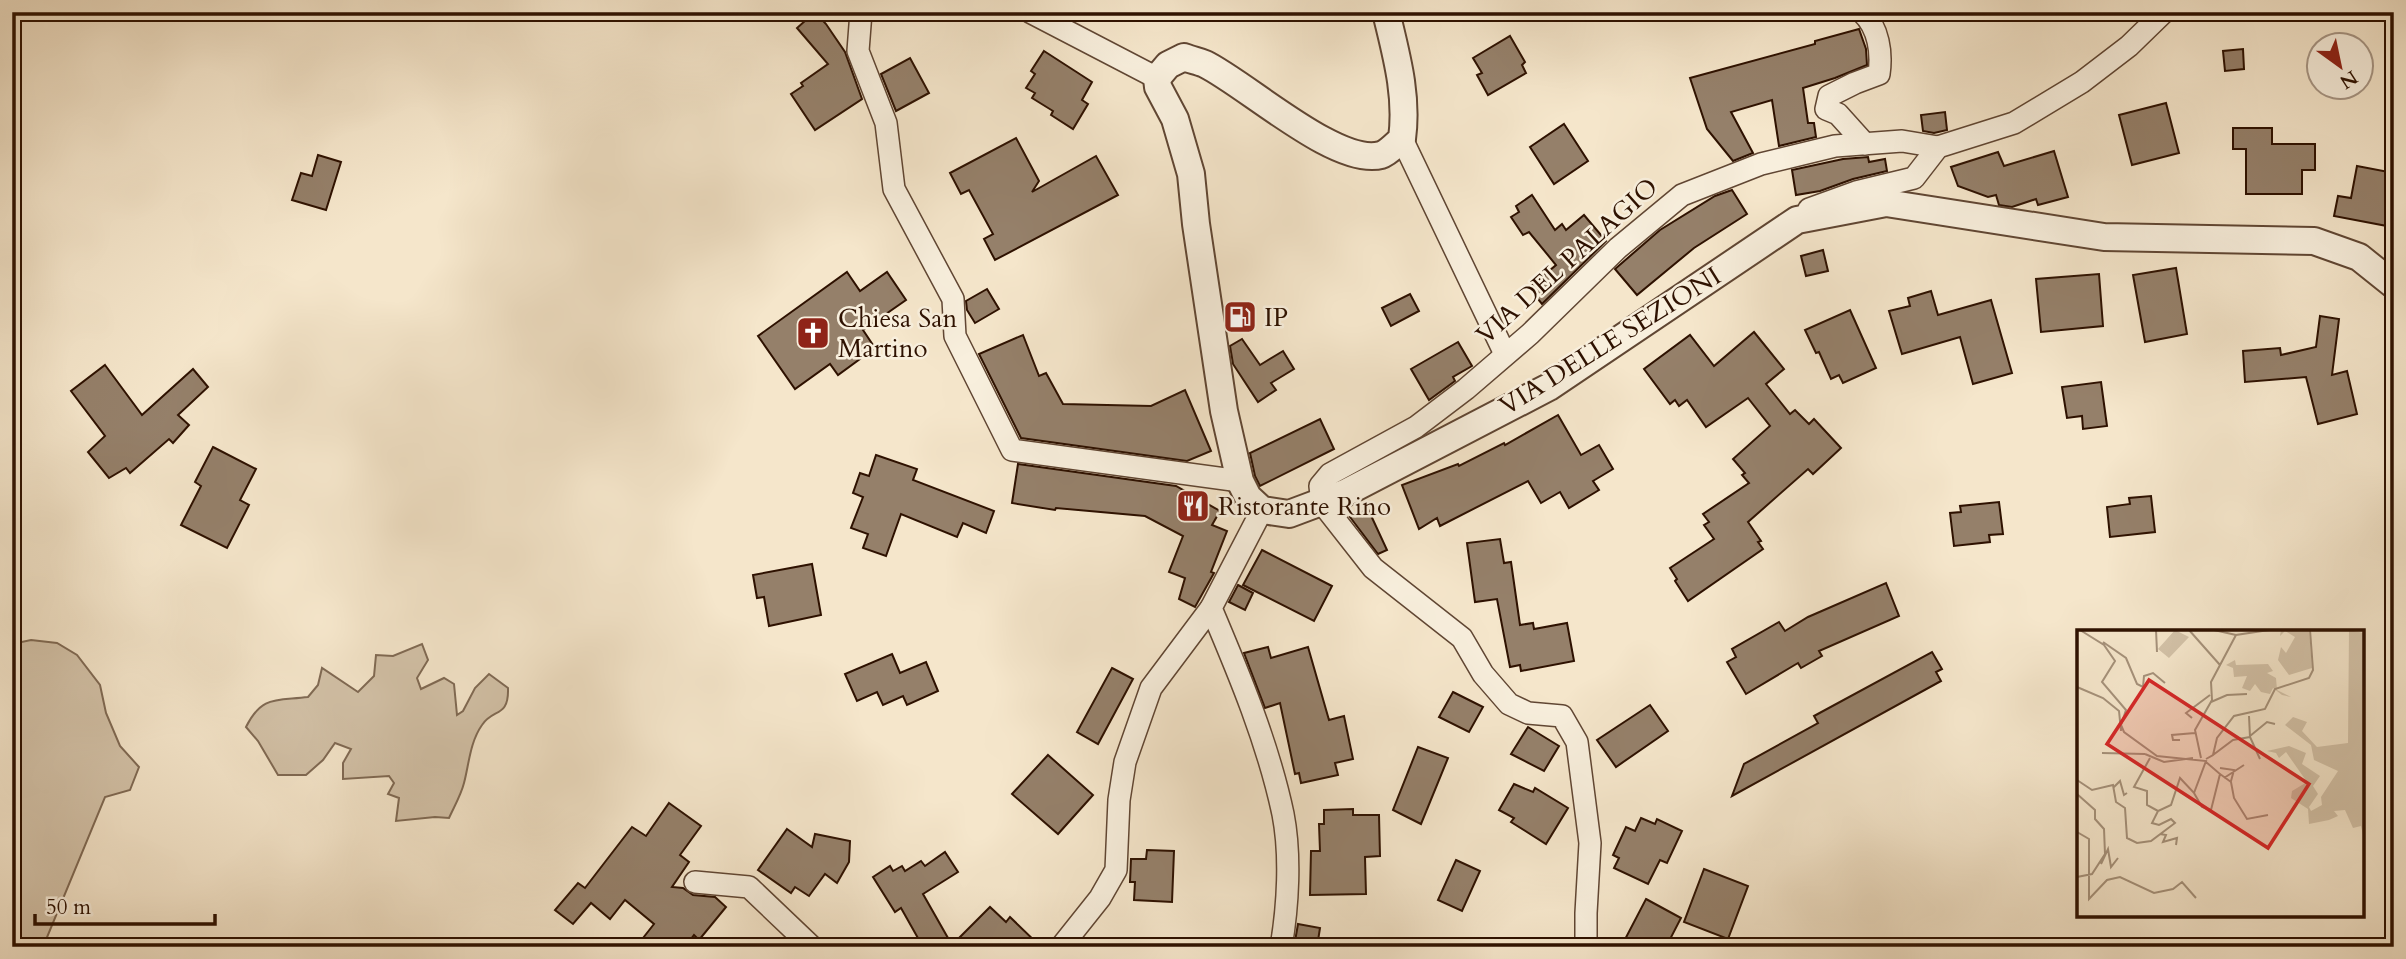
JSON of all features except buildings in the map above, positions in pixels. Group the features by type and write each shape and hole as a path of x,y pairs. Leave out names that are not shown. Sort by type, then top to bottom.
{"street":[{"path":"862,12 858,51 886,123 894,189 953,299 955,336 1012,450 1240,481"},
{"path":"1030,12 1157,78"},
{"path":"1386,12 1403,86 1402,139 1505,354"},
{"path":"1862,12 1872,21 1881,55 1879,74 1829,96 1826,109 1839,114 1866,144"},
{"path":"1797,220 1809,209 1856,192 1914,178 1938,147 2014,123 2082,82 2129,46 2164,12"},
{"path":"1061,947 1100,898 1116,870 1119,800 1125,762 1151,688 1211,608 1262,510 1248,497 1240,481 1224,411 1191,174 1175,119 1158,87 1157,78 1168,65 1184,57 1225,76 1306,130 1346,152 1366,156 1383,155 1402,139"},
{"name":"VIA DEL PALAGIO","path":"1322,503 1320,485 1330,474 1416,427 1466,389 1530,334 1618,247 1682,195 1761,164 1835,146 1902,141 1938,147"},
{"name":"VIA DELLE SEZIONI","path":"1262,510 1289,514 1322,503 1549,387 1797,220 1886,203 2104,237 2314,241 2359,257 2394,285"},
{"path":"1322,503 1373,568 1462,638 1483,674 1508,704 1528,713 1562,716 1577,742 1590,843 1586,947"},
{"path":"1211,608 1260,734 1283,815 1287,867 1286,915 1281,947"},
{"path":"695,882 749,887 811,947"}],"shaded area":[{"path":"31,640 57,643 77,655 100,685 106,713 120,746 139,767 130,790 105,797 43,947 12,947 12,644"},
{"path":"422,644 428,660 417,678 421,689 444,678 454,684 457,715 463,711 475,688 489,674 508,688 506,704 486,720 478,732 472,746 463,787 449,818 396,821 399,798 388,794 394,783 389,776 343,779 343,763 351,749 335,743 323,760 306,775 278,775 258,741 246,727 258,709 279,700 308,697 318,685 322,668 358,692 374,676 376,655 393,656"}],"place":[{"name":"IP","path":"1240,317"},
{"name":"Chiesa San Martino","path":"813,333"},
{"name":"Ristorante Rino","path":"1193,506"}]}
